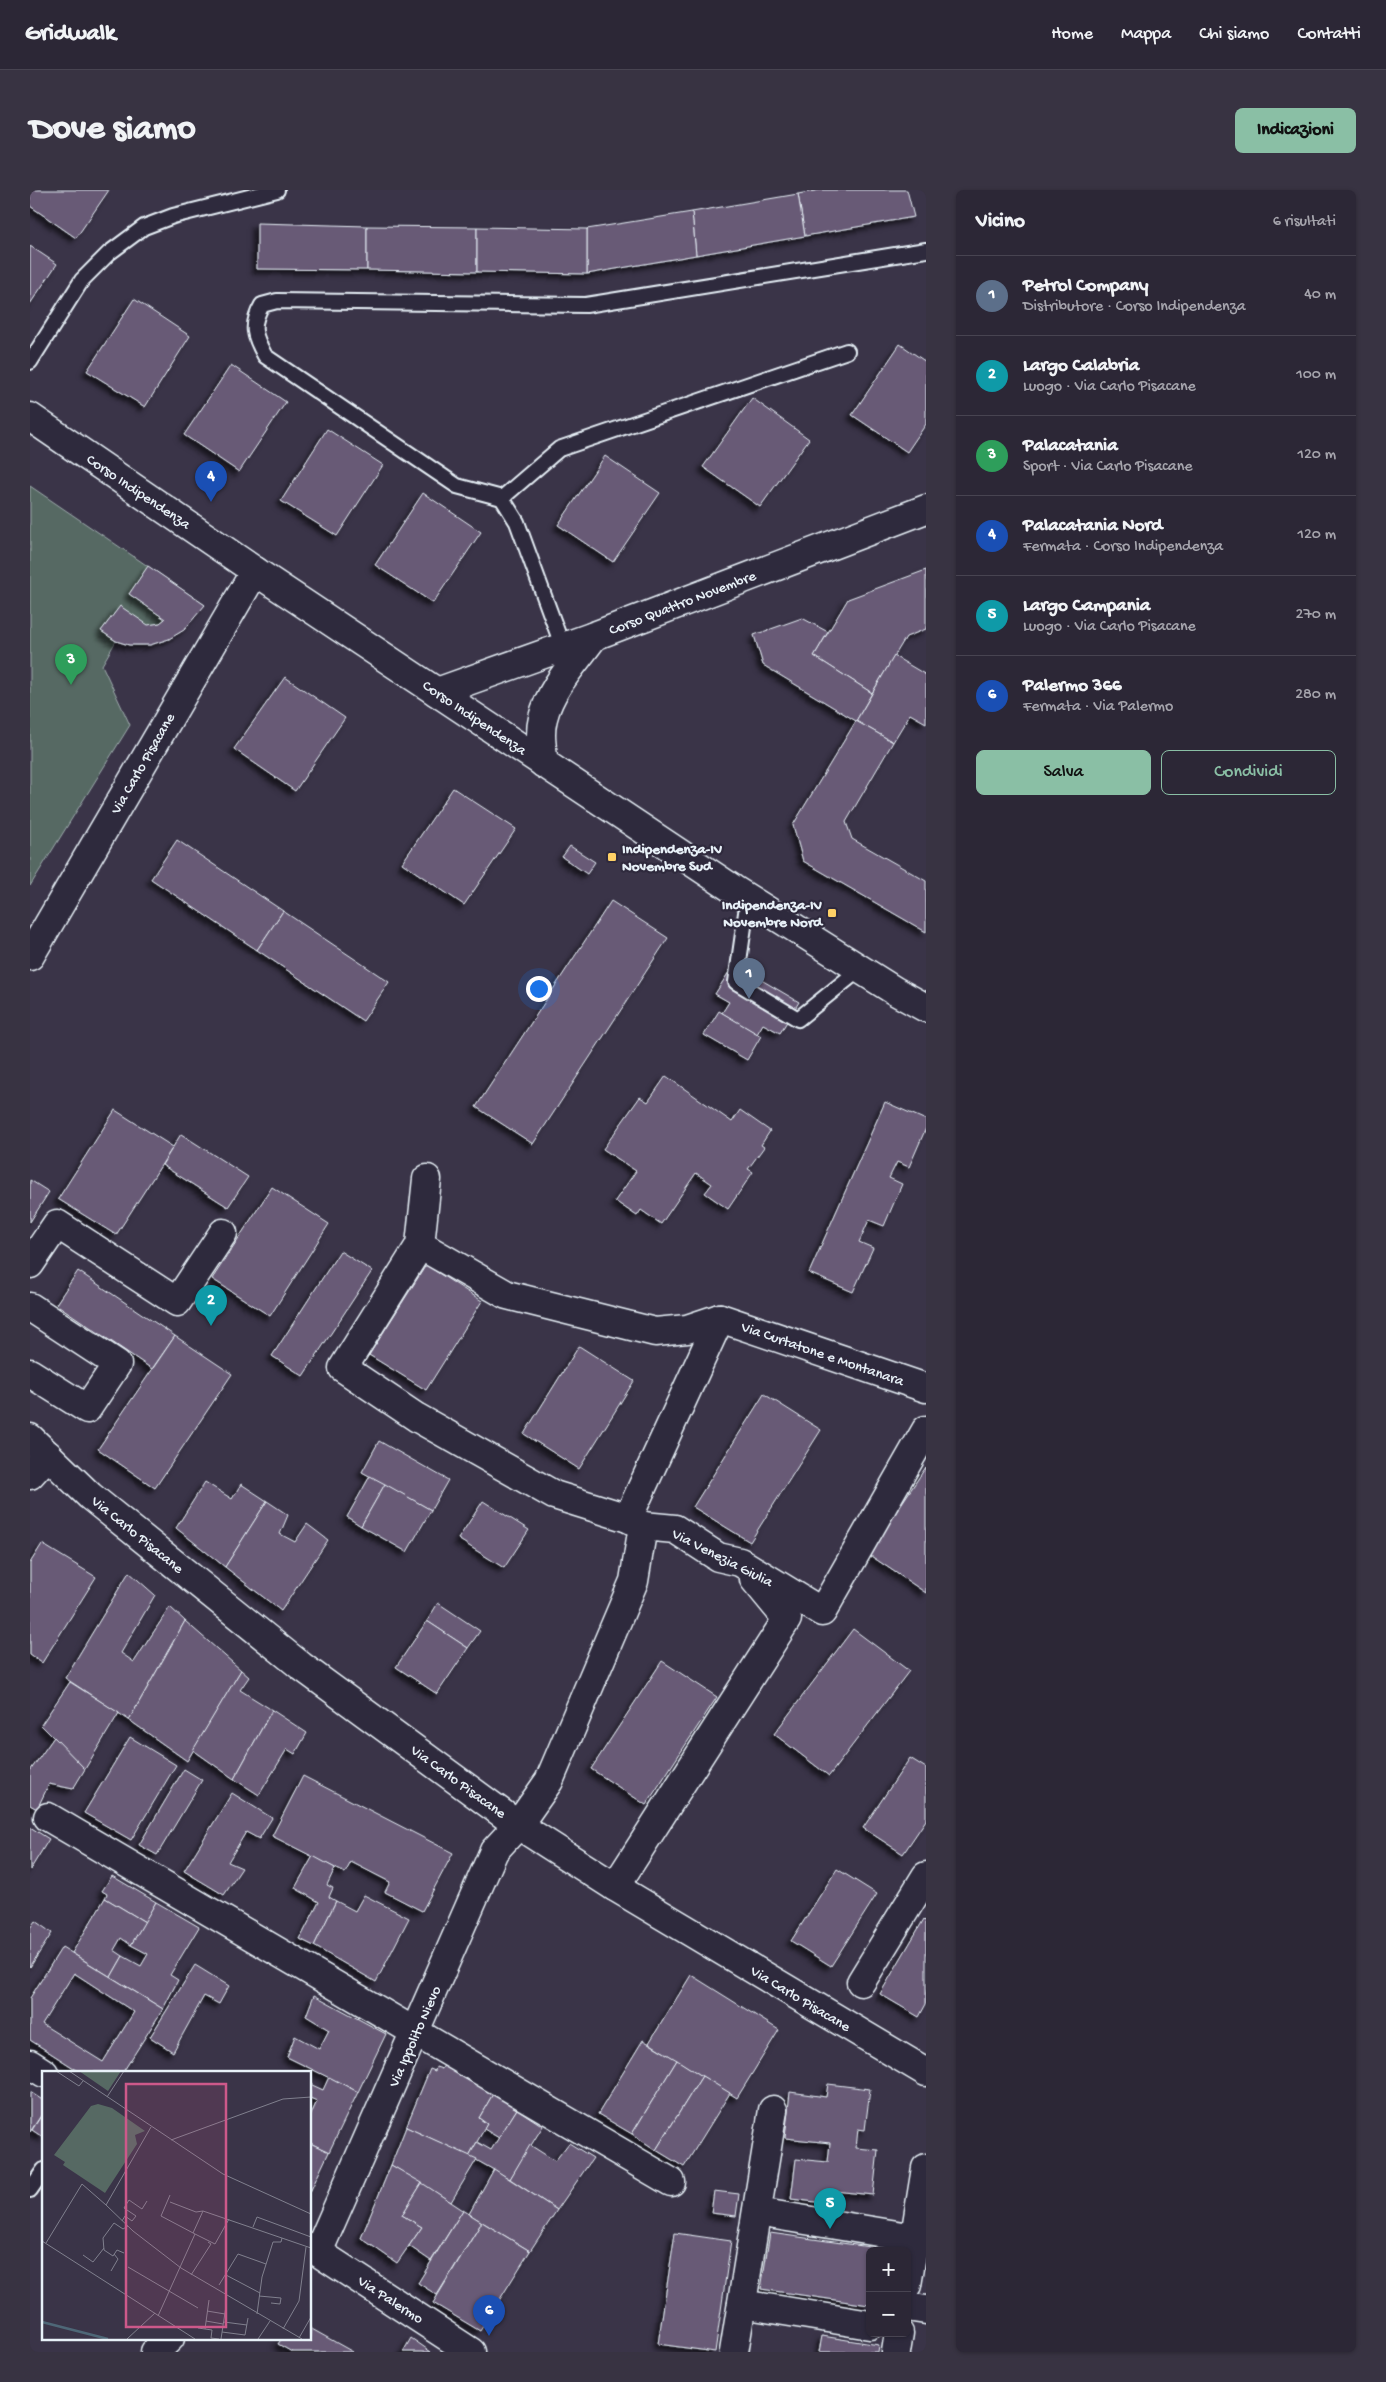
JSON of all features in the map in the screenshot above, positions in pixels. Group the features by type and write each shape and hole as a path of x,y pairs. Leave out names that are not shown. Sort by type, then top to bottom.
{"street":[{"name":"Corso Indipendenza","path":"30,417 255,571 748,899 926,1008"},
{"name":"Corso Quattro Novembre","path":"437,692 562,645 594,636 926,508"},
{"name":"Via Carlo Pisacane","path":"30,956 255,571"},
{"path":"544,764 541,741 543,718 554,693 594,636"},
{"path":"428,1179 420,1245 507,1295 655,1332 686,1329 720,1318"},
{"path":"30,1264 57,1224 177,1302 222,1232"},
{"name":"Via Venezia Giulia","path":"420,1245 343,1368 416,1418 554,1495 635,1522 675,1529 718,1557 740,1562 822,1612 926,1430"},
{"path":"30,1307 117,1364 87,1410 30,1372"},
{"path":"518,1824 549,1782 634,1581 635,1522 720,1318"},
{"name":"Via Curtatone e Montanara","path":"720,1318 926,1388"},
{"name":"Via Carlo Pisacane","path":"39,1446 90,1496 301,1666 518,1824 615,1887 926,2072"},
{"path":"30,1475 39,1446"},
{"path":"615,1887 787,1619 740,1562"},
{"path":"48,1816 417,2031 671,2182"},
{"name":"Via Ippolito Nievo","path":"314,2249 417,2031 494,1851 518,1824"},
{"path":"861,1982 924,1885"},
{"path":"30,2064 42,2072"},
{"path":"734,2352 773,2110"},
{"path":"911,2262 926,2168"},
{"path":"757,2212 915,2238"},
{"name":"Via Palermo","path":"314,2249 471,2352"},
{"path":"742,2304 866,2324"},
{"path":"911,2308 926,2310"},
{"path":"896,2352 898,2337"},
{"path":"156,2352 168,2340"}],"lane":[{"path":"30,362 82,280 110,253 144,227 173,216 277,190"},
{"path":"562,645 517,522 502,498 457,486 265,356 255,336 255,318 262,305 277,301 586,305 926,250"},
{"path":"502,498 559,449 847,352"},
{"path":"748,899 736,982 798,1019 860,969"},
{"path":"30,2190 42,2173"}],"green space":[{"path":"30,486 205,605 175,632 156,643 144,645 116,641 102,665 130,725 30,886"}],"building":[{"path":"30,190 109,190 76,238 30,206"},
{"path":"820,190 907,190 914,217 805,236 798,194"},
{"path":"798,194 805,236 696,255 692,212"},
{"path":"692,212 696,255 587,274 587,229"},
{"path":"257,223 367,226 367,270 257,269"},
{"path":"367,226 477,227 477,272 367,270"},
{"path":"477,227 587,229 587,274 477,272"},
{"path":"30,246 57,264 30,304"},
{"path":"134,299 190,336 145,407 87,371"},
{"path":"900,344 926,362 926,424 907,452 852,415"},
{"path":"231,365 286,402 239,472 184,435"},
{"path":"752,398 809,439 760,507 703,467"},
{"path":"327,429 383,465 337,536 281,501"},
{"path":"605,456 660,493 613,562 558,525"},
{"path":"423,493 481,532 433,603 375,565"},
{"path":"148,566 205,605 184,630 169,639 150,645 129,645 116,641 101,631 120,606 148,625 160,623 165,619 129,594"},
{"path":"926,570 926,629 906,637 872,693 814,656 848,599"},
{"path":"802,618 828,632 814,656 872,693 856,721 763,665 754,635"},
{"path":"894,656 926,675 926,723 910,714 893,742 856,721"},
{"path":"285,677 345,718 295,791 234,749"},
{"path":"856,721 893,742 846,822 852,839 926,881 926,932 803,861 793,825"},
{"path":"453,788 516,829 464,905 402,863"},
{"path":"177,840 283,911 257,950 151,879"},
{"path":"570,846 595,862 587,874 562,857"},
{"path":"611,901 668,938 533,1144 476,1107"},
{"path":"283,911 389,982 363,1021 257,950"},
{"path":"734,964 799,1002 780,1033 763,1024 757,1034 722,1013 729,1002 715,994"},
{"path":"719,1011 761,1036 747,1060 704,1035"},
{"path":"666,1076 732,1122 740,1110 770,1131 761,1145 764,1147 748,1169 753,1172 728,1209 705,1193 712,1184 696,1173 661,1224 641,1210 637,1216 615,1201 636,1171 603,1149 640,1097 648,1102"},
{"path":"885,1102 926,1120 926,1128 909,1167 897,1162 889,1178 902,1184 884,1226 869,1220 859,1242 873,1248 853,1292 809,1273"},
{"path":"115,1110 173,1147 116,1235 58,1199"},
{"path":"181,1134 248,1177 228,1207 162,1165"},
{"path":"30,1180 49,1192 30,1222"},
{"path":"272,1187 329,1224 270,1316 212,1279"},
{"path":"340,1251 372,1271 303,1376 272,1356"},
{"path":"426,1265 482,1301 426,1390 369,1355"},
{"path":"78,1271 175,1336 152,1369 56,1304"},
{"path":"175,1336 232,1374 155,1488 98,1449"},
{"path":"579,1346 634,1381 579,1469 524,1434"},
{"path":"764,1394 821,1430 750,1542 693,1507"},
{"path":"379,1441 448,1480 431,1510 362,1472"},
{"path":"926,1467 926,1593 868,1554"},
{"path":"370,1476 385,1484 361,1526 347,1517"},
{"path":"205,1482 232,1499 241,1484 267,1501 225,1567 176,1528"},
{"path":"385,1484 431,1510 407,1552 361,1526"},
{"path":"267,1501 288,1515 280,1534 295,1542 307,1524 328,1540 281,1611 225,1567"},
{"path":"483,1501 529,1530 504,1568 458,1539"},
{"path":"42,1544 96,1577 42,1663 30,1655 30,1563"},
{"path":"129,1572 155,1595 121,1653 134,1662 170,1607 185,1621 129,1720 65,1678"},
{"path":"438,1603 480,1631 468,1648 427,1621"},
{"path":"185,1621 241,1670 187,1761 129,1720"},
{"path":"427,1621 468,1648 437,1694 396,1667"},
{"path":"853,1629 909,1671 829,1776 774,1734"},
{"path":"662,1661 717,1697 646,1805 591,1769"},
{"path":"241,1670 249,1677 240,1690 272,1710 234,1779 193,1750"},
{"path":"70,1682 119,1713 85,1769 41,1725"},
{"path":"272,1710 307,1733 295,1754 287,1749 259,1795 234,1779"},
{"path":"54,1737 85,1769 73,1789 49,1784 37,1809 30,1805 30,1771"},
{"path":"130,1737 176,1765 131,1840 84,1813"},
{"path":"910,1758 926,1768 926,1820 903,1854 863,1828"},
{"path":"184,1769 202,1780 157,1855 139,1845"},
{"path":"303,1776 453,1853 422,1911 385,1892 390,1882 351,1862 345,1873 272,1836"},
{"path":"232,1793 272,1818 259,1839 246,1832 228,1862 242,1868 224,1895 184,1871"},
{"path":"30,1827 49,1839 30,1870"},
{"path":"313,1856 335,1868 327,1885 333,1888 329,1897 336,1901 314,1946 300,1939 319,1902 295,1888"},
{"path":"837,1869 877,1894 831,1966 791,1941"},
{"path":"112,1876 156,1902 145,1922 105,1898 107,1894 102,1891"},
{"path":"364,1895 409,1918 376,1982 314,1946 336,1901 355,1911"},
{"path":"105,1898 145,1922 131,1945 121,1938 114,1950 123,1956 111,1977 72,1953"},
{"path":"156,1902 199,1927 170,1975 178,1980 163,2009 111,1977 123,1956 141,1966 148,1954 131,1945"},
{"path":"924,1919 926,1921 926,2004 919,2017 880,1994"},
{"path":"35,1921 52,1933 30,1967 30,1928"},
{"path":"62,1947 163,2009 124,2071 78,2071 30,2040 30,1998","holes":["74,1973 134,2012 103,2062 42,2024"]},
{"path":"195,1965 229,1986 219,2004 204,1996 173,2052 150,2037"},
{"path":"691,1975 779,2030 737,2098 649,2043"},
{"path":"314,1995 386,2034 358,2092 287,2057 295,2036 319,2049 329,2030 306,2016"},
{"path":"643,2040 677,2060 632,2134 598,2114"},
{"path":"677,2060 702,2076 656,2150 632,2134"},
{"path":"445,2063 493,2094 479,2118 487,2124 469,2156 406,2127 430,2069 435,2071 436,2067 442,2069"},
{"path":"702,2076 730,2093 684,2167 656,2150"},
{"path":"329,2077 358,2092 329,2152 311,2143 311,2115 317,2101 311,2098 311,2084 323,2090"},
{"path":"828,2084 870,2089 865,2130 858,2129 856,2148 878,2150 873,2195 834,2191 832,2204 791,2199 796,2159 828,2162 830,2143 785,2138 790,2092 826,2097"},
{"path":"30,2092 42,2100 42,2114 30,2132"},
{"path":"493,2094 517,2109 499,2138 484,2129 487,2124 479,2118"},
{"path":"517,2109 543,2126 510,2179 469,2156 477,2142 491,2150"},
{"path":"42,2115 42,2137 32,2130"},
{"path":"406,2127 477,2159 451,2202 391,2165"},
{"path":"311,2143 329,2152 311,2190"},
{"path":"569,2143 593,2158 557,2210 510,2179 530,2145 555,2161"},
{"path":"391,2165 422,2183 402,2215 422,2227 397,2263 361,2238"},
{"path":"494,2169 557,2210 530,2251 469,2214"},
{"path":"422,2183 463,2210 431,2261 409,2246 422,2227 402,2215"},
{"path":"714,2191 739,2194 736,2216 711,2213"},
{"path":"463,2210 482,2222 437,2295 418,2283"},
{"path":"482,2222 530,2251 480,2331 433,2303"},
{"path":"675,2233 731,2241 715,2352 658,2344"},
{"path":"770,2233 870,2247 866,2247 866,2305 761,2289"},
{"path":"311,2329 353,2352 292,2352 278,2344 281,2340 311,2340"},
{"path":"822,2336 879,2345 878,2352 819,2352"},
{"path":"411,2338 424,2347 431,2352 403,2352"}],"place":[{"name":"Palacatania Nord","path":"211,502"},
{"name":"Palacatania","path":"71,685"},
{"name":"Indipendenza-IV Novembre Sud","path":"612,857"},
{"name":"Indipendenza-IV Novembre Nord","path":"832,913"},
{"name":"Petrol Company","path":"749,999"},
{"name":"Largo Calabria","path":"211,1326"},
{"name":"Largo Campania","path":"830,2229"},
{"name":"Palermo 366","path":"489,2336"}]}
